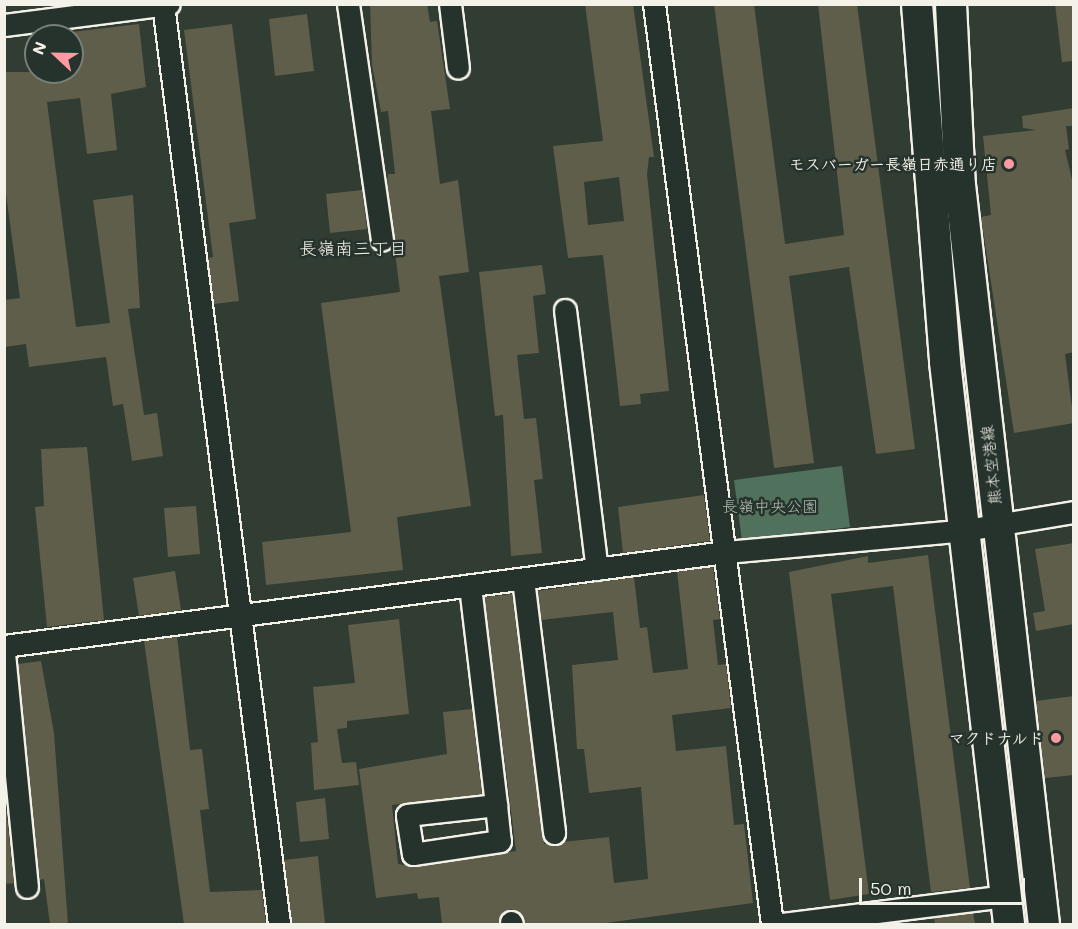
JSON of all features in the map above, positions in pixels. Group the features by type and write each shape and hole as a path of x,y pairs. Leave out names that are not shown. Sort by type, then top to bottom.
{"main road":[{"name":"熊本空港線","path":"917,4 945,362 1008,910"},
{"name":"熊本空港線","path":"951,4 960,185 1044,924"}],"street":[{"path":"4,25 58,11 169,4"},
{"path":"348,4 382,240"},
{"path":"450,4 458,68"},
{"path":"654,4 772,924"},
{"path":"163,5 238,616 279,924"},
{"path":"566,310 597,569"},
{"path":"4,646 726,552 966,530 997,523 1074,512"},
{"path":"523,579 554,833"},
{"path":"470,586 496,805"},
{"path":"4,653 27,887"},
{"path":"781,924 1008,910"}],"green space":[{"path":"939,64 964,380 973,439 968,439 938,163"},
{"name":"長嶺中央公園","path":"842,466 850,527 742,541 734,480"},
{"path":"996,604 1030,924 1023,924 1004,756"}],"building":[{"path":"370,4 427,4 430,22 437,21 450,109 431,111 440,184 458,180 469,272 439,276 471,506 397,517 403,570 266,585 262,542 351,532 321,303 400,292 387,187 388,174 395,174 388,111 381,112 372,65"},
{"path":"585,4 633,4 654,157 649,157 647,174 669,391 640,394 641,404 620,406 603,255 568,258 553,146 603,141","holes":["619,177 624,221 588,225 584,182"]},
{"path":"714,4 754,4 785,244 844,235 818,4 857,4 915,449 876,454 849,267 789,276 814,463 774,468"},
{"path":"1055,4 1074,4 1074,61 1062,62"},
{"path":"307,14 314,71 275,76 269,19"},
{"path":"139,24 146,87 111,94 117,150 87,154 80,98 47,102 76,327 110,323 93,200 133,195 140,308 128,309 144,415 157,413 163,456 132,461 123,404 113,406 106,357 29,367 26,344 4,347 4,300 20,298 4,179 4,72 24,72 24,84 84,84 84,31"},
{"path":"232,24 256,219 229,223 239,301 214,304 208,258 213,257 184,30"},
{"path":"1074,108 1074,126 1066,126 1069,149 1065,150 1074,188 1074,352 1065,354 1074,423 1014,433 981,217 991,215 983,136 1036,130 1023,128 1022,116"},
{"path":"362,190 367,229 330,233 326,194"},
{"path":"542,265 546,294 533,296 539,353 517,355 524,419 536,418 543,479 534,480 542,553 511,556 503,415 495,416 479,272"},
{"path":"87,447 104,620 47,627 35,507 44,506 41,449"},
{"path":"704,495 710,541 623,553 618,507"},
{"path":"196,506 200,554 168,557 164,508"},
{"path":"1074,543 1074,624 1036,631 1033,613 1045,611 1035,549"},
{"path":"928,555 970,888 931,892 893,586 831,594 869,894 830,900 789,572 868,556 868,563"},
{"path":"713,567 720,619 713,620 718,665 726,664 731,708 672,715 676,751 726,746 734,825 744,824 753,903 598,924 525,924 511,909 501,915 499,924 442,924 439,897 418,899 417,893 376,898 359,769 447,754 443,712 472,709 482,794 392,805 398,864 415,867 516,851 484,597 512,594 544,844 609,837 614,883 648,879 641,787 589,793 584,749 577,749 572,665 618,660 613,612 541,620 537,591 634,577 640,628 647,627 653,673 688,669 677,571"},
{"path":"175,571 181,610 139,616 133,578"},
{"path":"399,619 409,714 347,721 347,728 337,729 342,763 356,762 359,785 314,790 311,743 318,742 313,687 355,683 348,625"},
{"path":"177,636 190,750 202,749 209,809 200,810 210,892 262,890 266,924 184,924 144,641"},
{"path":"41,661 54,733 68,924 50,924 44,879 39,880 18,664"},
{"name":"マクドナルド","path":"1074,696 1074,775 1045,778 1036,701"},
{"path":"4,788 14,883 4,884"},
{"path":"325,798 329,839 300,842 296,802"},
{"path":"318,856 325,924 291,924 284,860"},
{"path":"973,913 975,924 935,924 934,918"}],"place":[{"name":"モスバーガー長嶺日赤通り店","path":"1009,164"},
{"name":"マクドナルド","path":"1056,738"}],"district":[{"name":"長嶺南三丁目","path":"353,248"}]}
